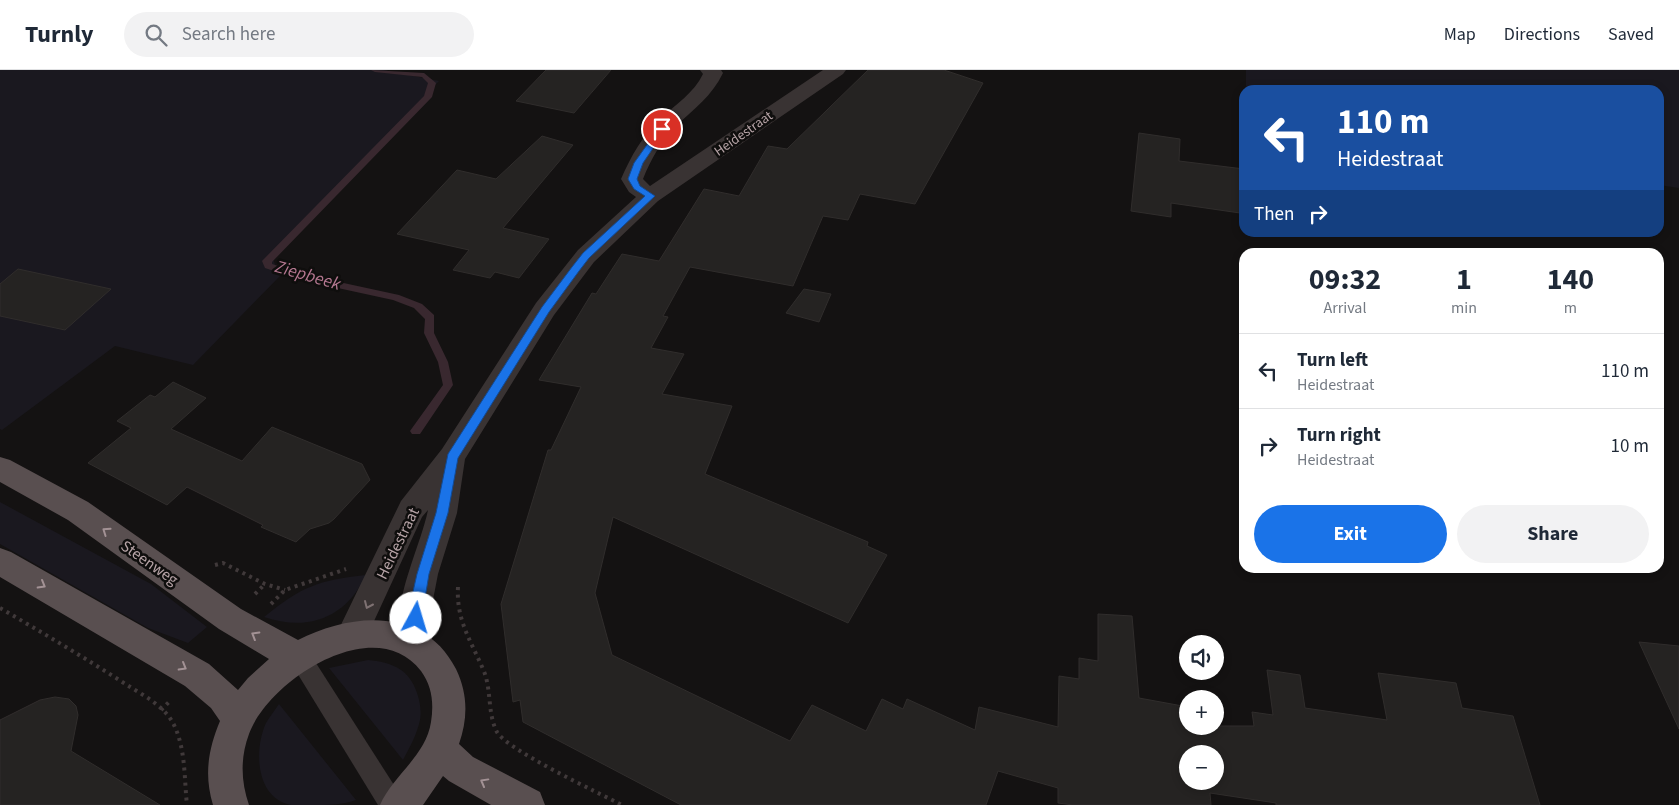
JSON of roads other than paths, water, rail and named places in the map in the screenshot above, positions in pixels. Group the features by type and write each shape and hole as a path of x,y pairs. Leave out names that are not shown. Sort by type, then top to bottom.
{"main road":[{"name":"Steenweg","path":"0,468 78,511 230,619 275,646 299,656"},
{"path":"0,560 197,675 223,697 238,719"},
{"path":"231,805 224,777 226,748 238,719 261,687 275,673 299,656 325,643 352,635 376,634 390,636 416,645 432,658 444,677 449,699 448,724 440,750 428,771 398,805"},
{"path":"440,750 462,769 527,805"}],"street":[{"path":"650,196 637,187 632,179 639,163 662,129 710,84 713,73 710,70"},
{"name":"Heidestraat","path":"352,635 366,609 411,510 452,457 545,310 580,263 615,227 650,196 836,70"},
{"name":"Heidestraat","path":"416,645 416,605 423,574 442,513 452,457"}],"lane":[{"path":"299,656 392,805"}],"waterway":[{"name":"Ziepbeek","path":"375,70 424,75 432,83 428,97 267,261 268,266 301,277 395,297 418,306 430,318 429,333 443,362 448,385 416,431"}]}
